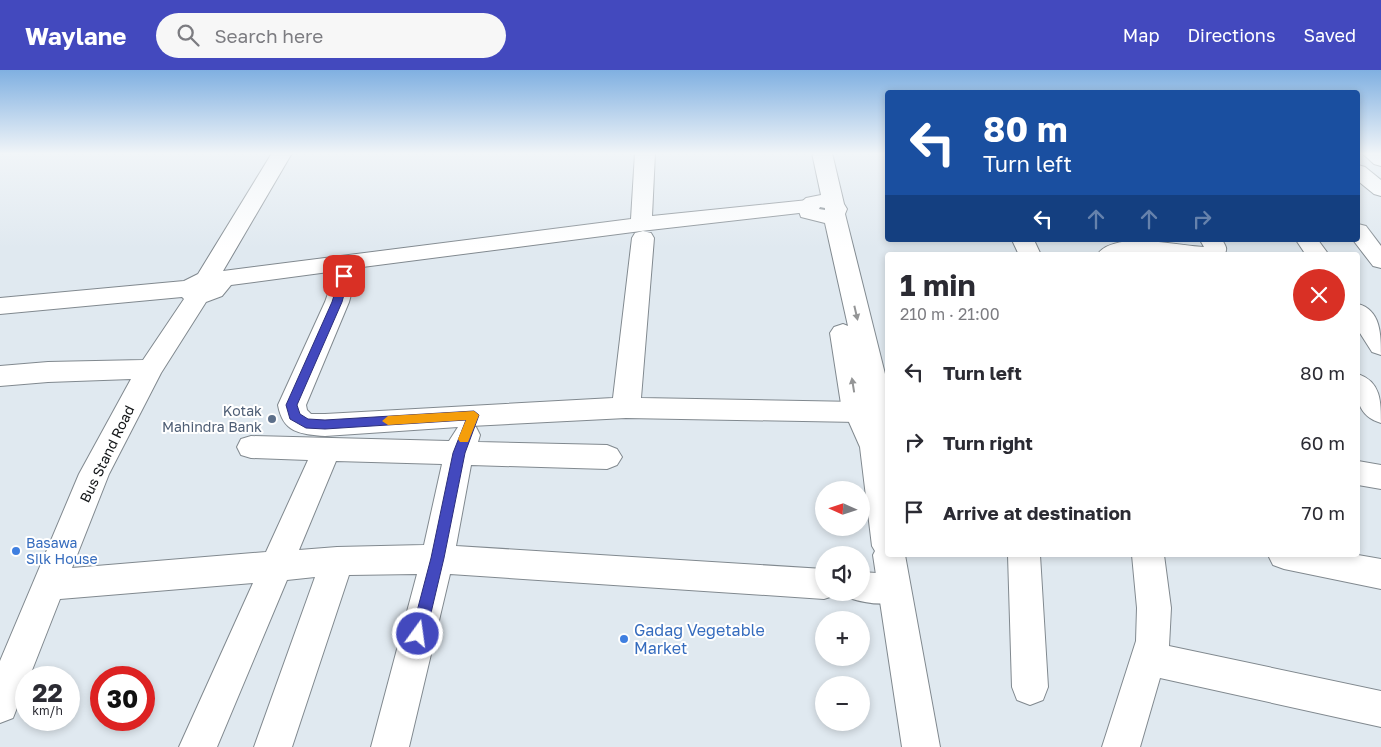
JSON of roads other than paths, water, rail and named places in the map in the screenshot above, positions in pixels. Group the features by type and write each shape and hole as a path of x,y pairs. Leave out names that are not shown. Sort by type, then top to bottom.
{"street":[{"name":"Bus Stand Road","path":"0,705 94,474 150,370 189,312 264,185"},
{"path":"626,408 642,231 644,185"},
{"path":"816,185 875,412 874,447 885,525"},
{"path":"821,185 821,209"},
{"path":"204,287 821,209"},
{"path":"0,306 344,276 642,231"},
{"path":"1367,236 1381,261"},
{"path":"1112,252 1114,250 1137,249 1180,252"},
{"path":"344,276 337,302 292,405 294,416 306,424 325,425 474,415 626,408 875,412"},
{"path":"1360,315 1381,346"},
{"path":"0,376 48,372 150,370"},
{"path":"1360,386 1381,412"},
{"path":"390,747 437,558 459,453 474,415"},
{"path":"250,447 607,457"},
{"path":"198,747 327,449"},
{"path":"1360,473 1381,477"},
{"path":"888,557 877,588 921,747"},
{"path":"1024,557 1030,687"},
{"path":"1121,747 1153,640 1154,608 1148,557"},
{"path":"1294,557 1381,574"},
{"path":"49,585 337,561 437,558 815,583"},
{"path":"273,747 337,561"},
{"path":"1147,658 1381,709"}],"place":[{"name":"Kotak Mahindra Bank","path":"272,419"},
{"name":"Basawa Silk House","path":"16,551"},
{"name":"Gadag Vegetable Market","path":"624,639"}]}
